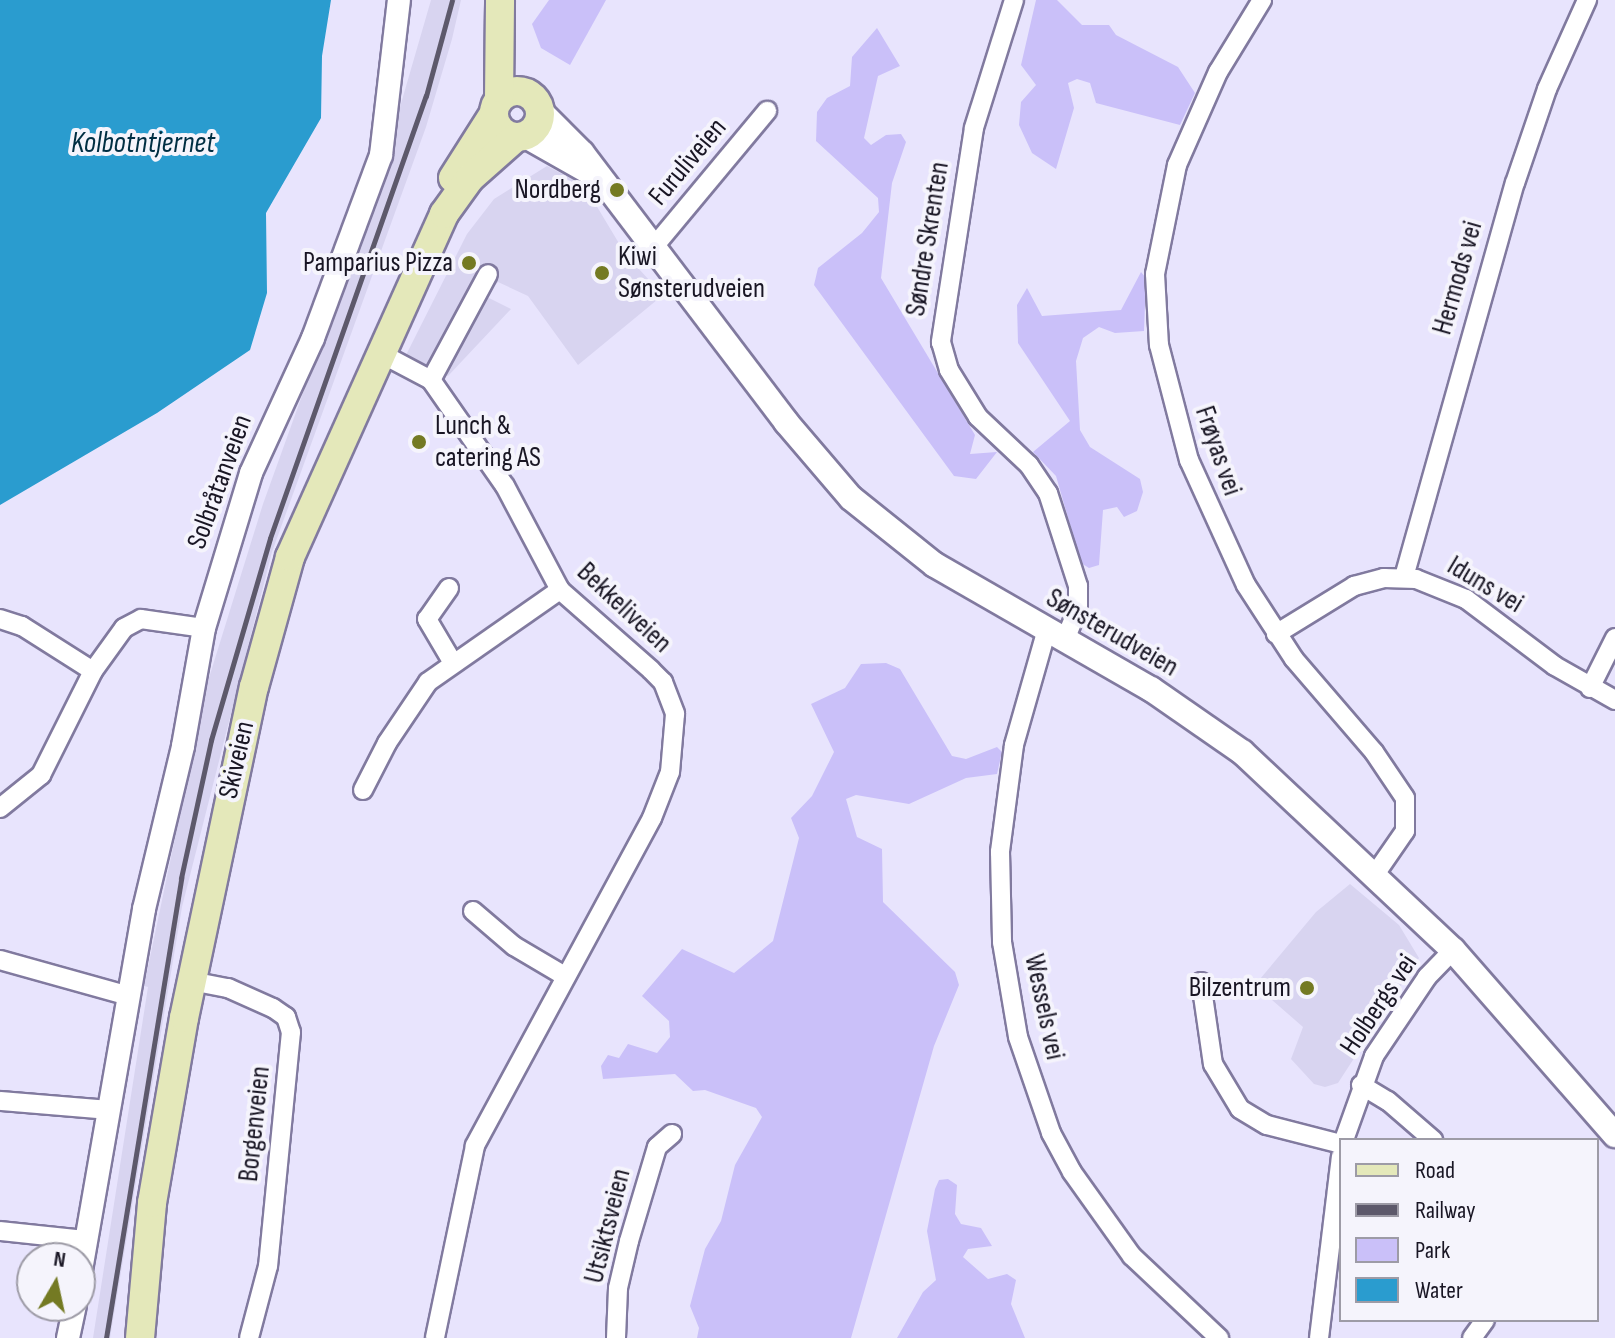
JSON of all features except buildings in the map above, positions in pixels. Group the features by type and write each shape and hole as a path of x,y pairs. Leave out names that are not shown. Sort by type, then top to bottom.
{"main road":[{"path":"501,5 534,102 537,126 520,137 500,131 496,107 501,5"},
{"path":"496,107 513,91 534,102"},
{"name":"Sønsterudveien","path":"534,102 582,153 595,175 652,249 851,498 915,552 1208,726 1376,873 1453,950 1615,1135"},
{"name":"Skiveien","path":"444,214 451,182 496,107"},
{"name":"Sønsterudveien","path":"520,137 595,175"},
{"name":"Skiveien","path":"140,1338 152,1203 191,981 236,763 280,587 309,509 444,214 470,178 520,137"}],"street":[{"name":"Solbråtanveien","path":"86,1240 129,996 204,628 251,473 313,338 381,155 399,0"},
{"name":"Søndre Skrenten","path":"1014,0 974,128 941,342 949,370 978,417 1029,465 1048,493 1078,586 1078,608 1056,635"},
{"name":"Frøyas vei","path":"1262,0 1218,72 1182,151 1163,224 1154,295 1162,361 1189,460 1233,561 1276,634 1388,771 1407,804 1405,831 1376,873"},
{"name":"Hermods vei","path":"1404,577 1519,169 1587,0"},
{"name":"Furuliveien","path":"652,249 767,111"},
{"path":"431,380 488,274"},
{"name":"Bekkeliveien","path":"380,353 431,380 505,486 560,590 663,682 673,703 676,731 670,772 652,818 563,975 475,1146 435,1338"},
{"name":"Iduns vei","path":"1276,634 1341,592 1376,579 1404,577 1466,599 1590,688 1615,700"},
{"path":"449,588 427,619 453,663"},
{"path":"363,790 412,701 453,663 560,590"},
{"path":"0,619 22,626 93,671"},
{"path":"0,808 41,775 93,671 124,628 141,619 204,628"},
{"name":"Wessels vei","path":"1056,635 1014,745 1000,852 1002,942 1018,1037 1051,1133 1072,1172 1132,1256 1219,1338"},
{"path":"1590,688 1615,638"},
{"path":"473,911 514,946 563,975"},
{"name":"Holbergs vei","path":"1343,1138 1361,1085 1389,1030 1453,950"},
{"path":"0,960 129,996"},
{"name":"Borgenveien","path":"191,981 228,988 273,1008 286,1017 291,1032 268,1266 249,1338"},
{"path":"1201,982 1213,1064 1240,1109 1267,1125 1339,1141"},
{"path":"1361,1085 1388,1101 1431,1138"},
{"path":"0,1101 110,1110"},
{"name":"Utsiktsveien","path":"616,1338 618,1288 629,1241 657,1147 672,1134"},
{"path":"1319,1338 1339,1173"},
{"path":"0,1231 86,1240"}],"shaded area":[{"path":"431,0 461,0 426,127 272,552 182,907 110,1338 93,1338 148,987 144,986 208,681 263,504 376,190"},
{"path":"547,166 574,180 593,200 626,255 663,295 578,365 528,296 498,282 485,296 511,309 448,376 406,355 467,234 494,199"},
{"path":"1350,884 1399,925 1419,958 1338,1083 1325,1087 1314,1084 1291,1059 1303,1027 1255,985 1316,912"}],"green space":[{"path":"549,0 606,0 570,65 541,48 532,24"},
{"path":"1036,0 1057,0 1082,25 1109,25 1116,35 1178,67 1195,93 1180,125 1096,103 1090,83 1077,79 1068,83 1074,108 1056,169 1032,153 1019,125 1021,102 1036,85 1021,65"},
{"path":"877,28 900,66 878,76 864,138 871,145 886,135 901,134 906,142 892,183 881,278 975,435 970,454 997,452 976,479 954,476 814,285 818,268 862,233 879,212 878,198 816,141 817,112 827,98 850,86 852,57"},
{"path":"1141,272 1146,278 1144,331 1115,333 1099,327 1083,338 1076,361 1080,430 1090,447 1140,479 1143,492 1137,511 1124,517 1117,507 1103,510 1099,565 1089,568 1081,563 1056,476 1033,452 1070,421 1018,343 1017,305 1027,288 1042,316 1121,310"},
{"path":"886,663 900,669 952,756 966,759 997,747 1002,752 997,774 966,778 909,804 856,795 846,799 857,837 882,849 883,902 955,972 959,985 934,1046 851,1338 697,1338 699,1328 690,1306 705,1249 721,1221 735,1165 762,1117 756,1108 705,1090 693,1091 675,1074 603,1079 601,1066 608,1055 619,1058 628,1044 657,1053 670,1037 669,1021 642,996 682,949 734,973 773,941 799,838 791,818 812,796 834,752 811,704 845,688 861,664"},
{"path":"948,1179 957,1185 955,1214 961,1224 981,1228 992,1246 968,1249 963,1257 988,1279 1007,1274 1016,1280 1011,1304 1025,1338 897,1338 923,1292 936,1280 927,1231 935,1189 939,1180"}],"water":[{"name":"Kolbotntjernet","path":"0,0 331,0 322,56 321,118 266,213 267,293 250,350 157,413 0,505"}],"railway":[{"path":"106,1338 181,878 211,740 270,538 426,96 452,0"}],"place":[{"name":"Nordberg","path":"617,190"},
{"name":"Pamparius Pizza","path":"469,263"},
{"name":"Kiwi Sønsterudveien","path":"602,273"},
{"name":"Lunch & catering AS","path":"419,442"},
{"name":"Bilzentrum","path":"1307,988"}]}
